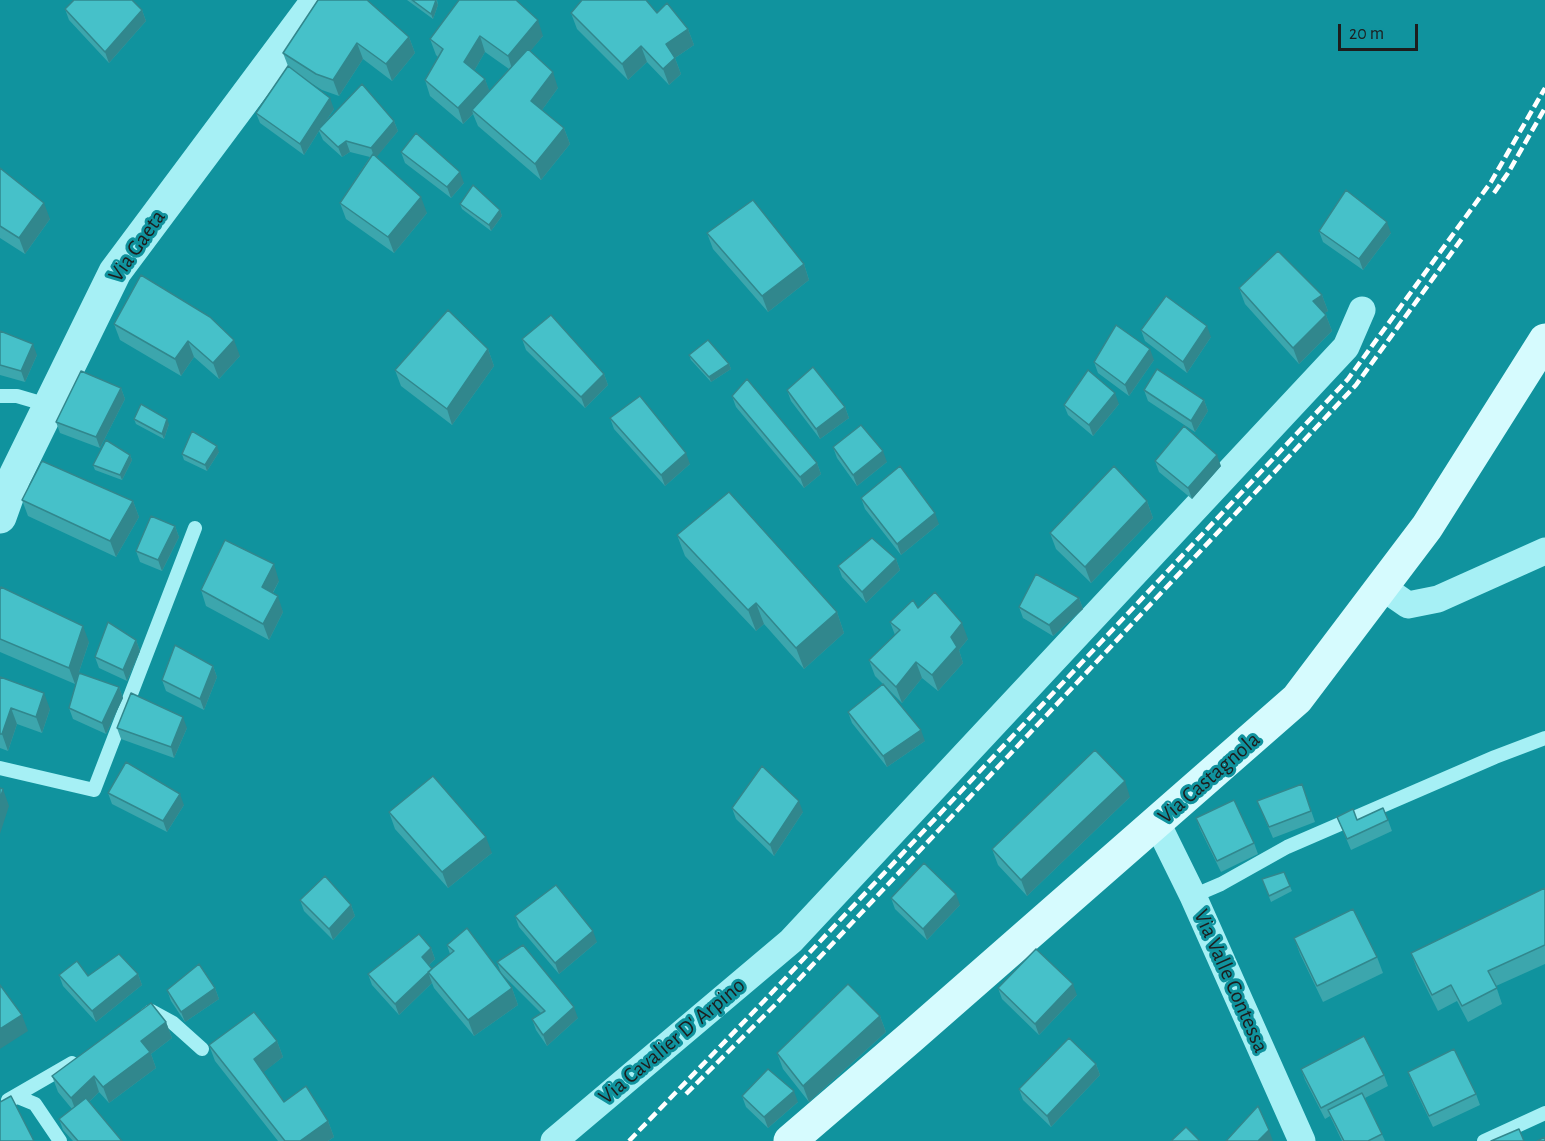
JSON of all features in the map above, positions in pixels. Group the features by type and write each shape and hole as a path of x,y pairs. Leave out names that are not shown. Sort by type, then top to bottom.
{"main road":[{"name":"Via Castagnola","path":"790,1141 1298,699 1427,527 1545,340"}],"street":[{"name":"Via Gaeta","path":"0,517 7,476 51,406 115,272 318,0"},
{"name":"Via Cavalier D' Arpino","path":"554,1141 791,940 1346,347 1362,310"},
{"path":"1382,587 1408,605 1438,599 1545,551"},
{"name":"Via Valle Contessa","path":"1157,823 1193,896 1300,1140"}],"lane":[{"path":"0,396 17,396 51,406"},
{"path":"0,768 94,790 195,528"},
{"path":"1193,896 1221,884 1287,847 1495,757 1545,738"},
{"path":"132,1024 151,1011 174,1023 202,1048"},
{"path":"4,1101 85,1055"},
{"path":"4,1101 18,1097 35,1104 60,1141"},
{"path":"1484,1141 1545,1113"}],"building":[{"path":"74,0 132,0 142,10 105,52 65,9"},
{"path":"318,0 367,0 409,37 386,64 357,43 333,80 316,74 283,53"},
{"path":"412,0 436,0 431,14"},
{"path":"459,0 516,0 538,20 508,56 480,36 464,62 485,79 458,108 425,80 443,49 430,39"},
{"path":"582,0 646,0 657,13 667,3 688,29 666,44 675,58 663,69 641,46 622,64 571,13"},
{"path":"528,49 553,72 531,101 564,128 535,164 472,110"},
{"path":"288,66 330,98 300,144 256,113"},
{"path":"362,84 394,121 371,148 346,141 338,147 319,129"},
{"path":"416,133 460,172 447,187 401,152"},
{"path":"373,154 421,197 388,237 340,203"},
{"path":"0,168 44,203 19,238 0,226"},
{"path":"473,185 500,210 489,225 460,204"},
{"path":"1346,190 1387,222 1359,259 1319,231"},
{"path":"753,200 804,264 762,296 707,233"},
{"path":"1278,251 1322,295 1313,301 1326,315 1293,348 1239,288"},
{"path":"141,275 210,317 234,340 213,363 188,341 175,359 114,324"},
{"path":"1166,296 1207,326 1183,362 1141,330"},
{"path":"448,310 488,349 447,409 395,370"},
{"path":"551,315 604,374 581,397 522,339"},
{"path":"1116,325 1150,349 1125,385 1094,362"},
{"path":"0,331 33,344 21,371 0,365"},
{"path":"708,340 729,364 709,377 689,355"},
{"path":"813,367 845,407 816,429 787,390"},
{"path":"1157,369 1204,400 1191,421 1144,390"},
{"path":"1088,370 1115,393 1089,425 1064,405"},
{"path":"81,371 121,388 96,437 56,422"},
{"path":"747,379 817,463 800,477 732,396"},
{"path":"640,396 686,453 661,475 610,418"},
{"path":"141,404 167,419 162,434 134,419"},
{"path":"861,425 883,451 853,475 833,447"},
{"path":"1184,426 1217,455 1188,488 1155,461"},
{"path":"192,431 217,446 205,465 182,454"},
{"path":"106,440 130,455 120,475 93,465"},
{"path":"42,461 133,501 110,541 22,500"},
{"path":"900,466 935,513 897,544 861,498"},
{"path":"1114,466 1147,501 1085,567 1050,533"},
{"path":"729,492 837,612 796,648 756,603 748,610 677,535"},
{"path":"151,516 175,526 158,560 136,551"},
{"path":"872,538 896,559 862,592 838,566"},
{"path":"225,540 274,564 262,587 278,596 263,624 201,590"},
{"path":"1036,574 1079,598 1049,625 1019,607"},
{"path":"1,587 83,626 69,668 0,639"},
{"path":"935,592 962,623 951,637 957,647 932,675 916,662 896,687 869,660 900,630 890,622 913,600 918,608"},
{"path":"108,622 136,640 123,670 95,657"},
{"path":"175,645 213,666 200,699 162,680"},
{"path":"79,673 119,687 102,723 69,708"},
{"path":"0,677 44,693 36,717 11,708 2,734 0,734"},
{"path":"883,684 921,730 883,756 848,712"},
{"path":"131,693 183,717 171,747 117,728"},
{"path":"1095,750 1125,781 1021,880 992,849"},
{"path":"126,762 180,794 163,821 108,793"},
{"path":"762,766 799,801 770,845 732,808"},
{"path":"433,776 486,837 442,872 389,812"},
{"path":"1302,784 1311,811 1269,827 1257,801"},
{"path":"1234,800 1254,843 1217,861 1196,818"},
{"path":"1383,808 1388,820 1347,839 1337,817 1353,809 1357,820"},
{"path":"924,863 956,894 923,929 891,898"},
{"path":"1284,872 1290,886 1269,896 1262,879"},
{"path":"325,876 351,905 329,929 300,900"},
{"path":"556,885 593,931 555,963 515,916"},
{"path":"1545,888 1545,945 1488,971 1497,988 1462,1006 1451,985 1432,995 1411,953"},
{"path":"1353,909 1377,957 1317,986 1294,938"},
{"path":"467,928 512,988 468,1020 428,972 454,951 447,945"},
{"path":"419,934 431,948 422,957 432,969 395,1004 368,974"},
{"path":"523,945 574,1007 543,1035 532,1019 545,1011 497,962"},
{"path":"1036,949 1073,984 1035,1024 998,988"},
{"path":"119,954 138,974 92,1011 59,975 77,961 88,976"},
{"path":"199,964 215,988 181,1012 167,990"},
{"path":"848,984 880,1016 803,1086 777,1053"},
{"path":"0,985 22,1015 0,1029"},
{"path":"151,1003 166,1022 141,1041 150,1052 103,1087 94,1076 71,1098 52,1076"},
{"path":"254,1012 277,1041 254,1059 284,1102 306,1086 328,1121 300,1141 285,1141 209,1045"},
{"path":"1364,1036 1384,1075 1321,1108 1301,1069"},
{"path":"1069,1038 1096,1064 1047,1116 1019,1089"},
{"path":"1454,1049 1476,1094 1429,1116 1408,1072"},
{"path":"768,1069 794,1091 764,1117 742,1096"},
{"path":"1362,1093 1382,1134 1368,1141 1344,1141 1328,1110"},
{"path":"11,1096 34,1141 0,1141 0,1102"},
{"path":"86,1098 122,1141 78,1141 59,1119"},
{"path":"1258,1106 1269,1130 1258,1141 1226,1141"},
{"path":"1186,1127 1200,1141 1171,1141"},
{"path":"1519,1129 1524,1141 1491,1141"}],"railway":[{"path":"629,1141 764,1001 1348,379 1491,182 1545,88"},
{"path":"1494,193 1545,108"},
{"path":"686,1094 775,1005 1356,385 1463,237"}]}
